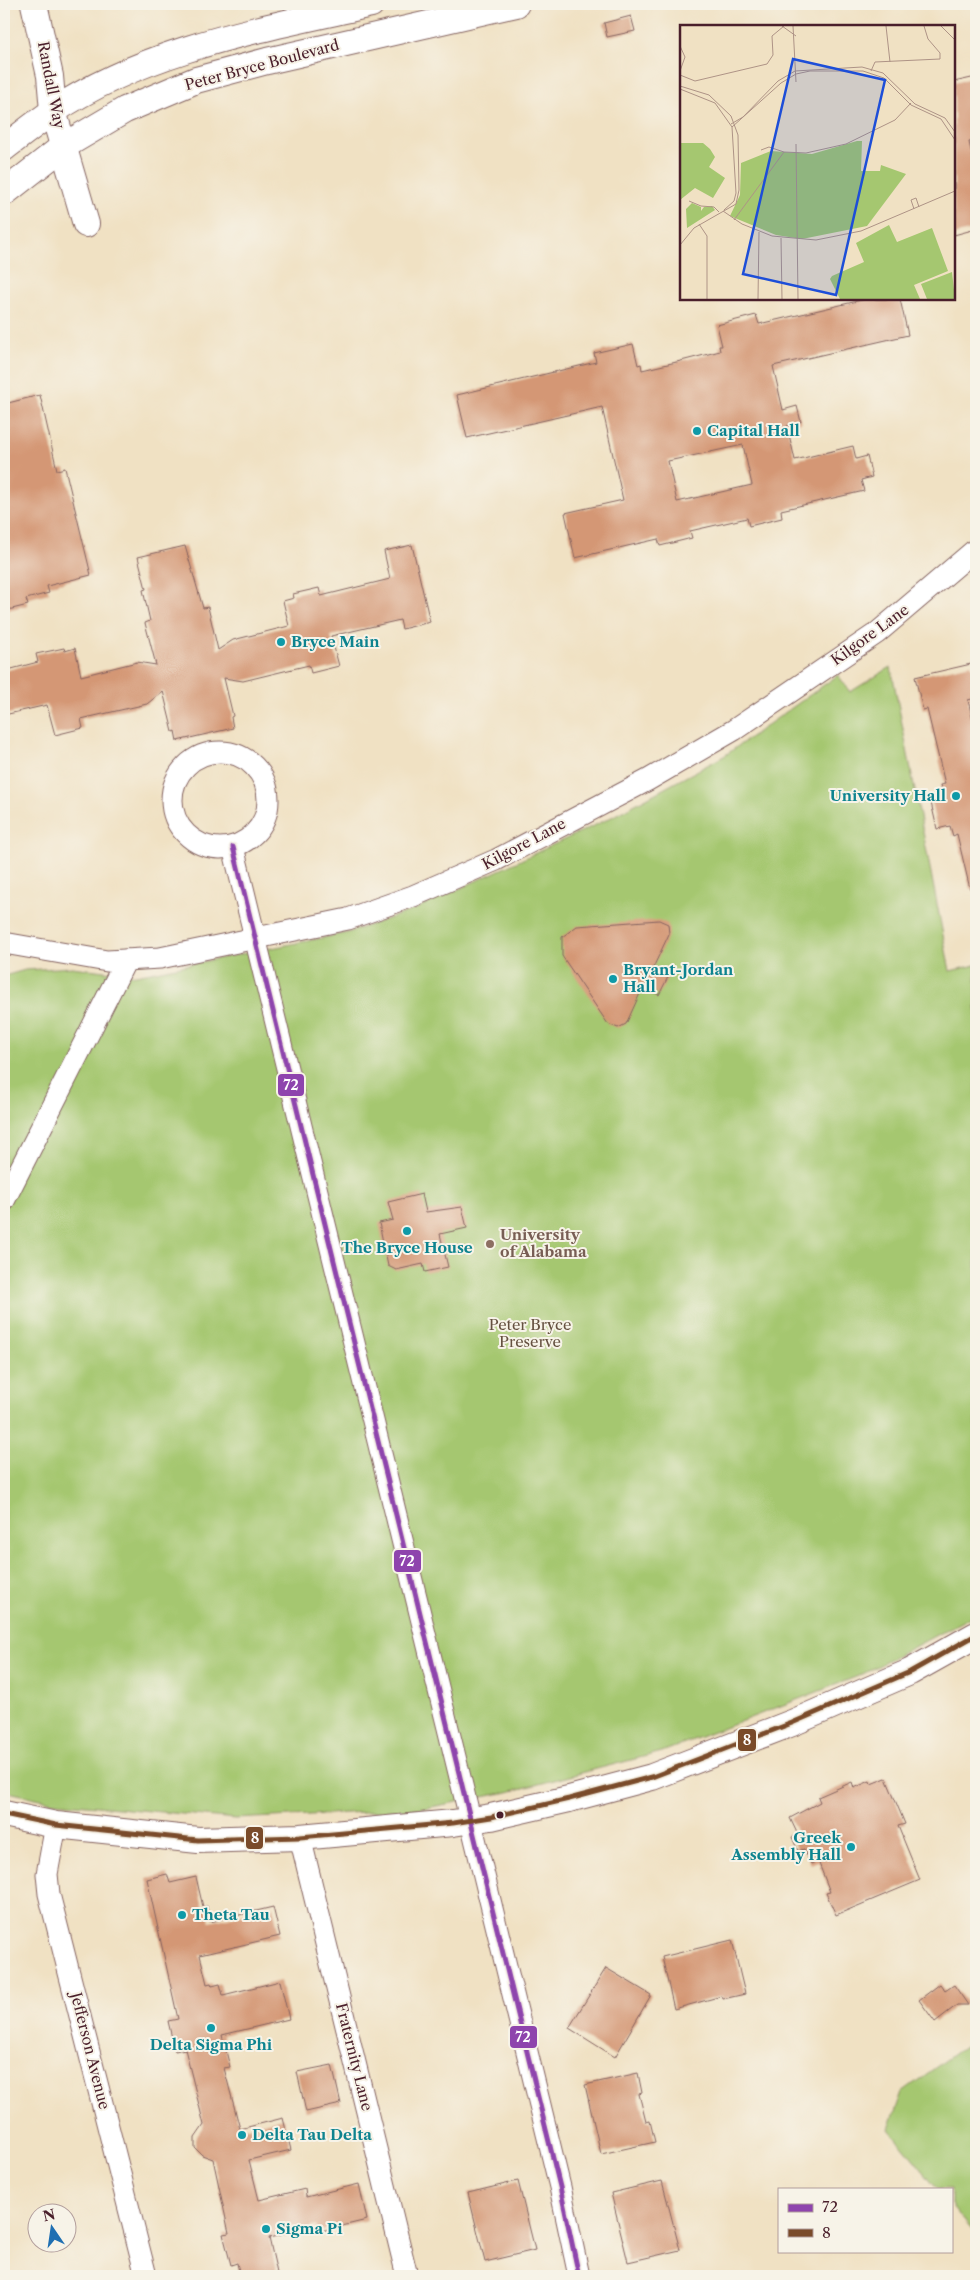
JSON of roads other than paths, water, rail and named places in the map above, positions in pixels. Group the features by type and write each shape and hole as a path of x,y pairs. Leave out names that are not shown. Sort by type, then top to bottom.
{"street":[{"name":"Randall Way","path":"34,4 50,76 53,111 86,224"},
{"path":"4,148 53,111 110,80 185,49 371,4"},
{"name":"Peter Bryce Boulevard","path":"4,193 64,146 124,110 196,80 277,59 516,4"},
{"name":"Kilgore Lane","path":"4,943 107,961 160,958 256,940 348,919 413,896 496,860 648,780 734,730 877,633 976,549"},
{"path":"220,751 236,754 251,762 262,775 268,790 269,804 265,819 257,831 246,841 233,847 216,848 200,844 187,835 176,822 172,806 172,790 178,774 189,762 204,754 220,751"},
{"path":"233,847 472,1820 560,2187 579,2276"},
{"path":"4,1201 126,960"},
{"path":"4,1814 56,1825 198,1840 300,1837 472,1820 569,1799 652,1777 792,1723 901,1676 976,1635"},
{"name":"Jefferson Avenue","path":"56,1825 47,1874 49,1894 146,2276"},
{"name":"Fraternity Lane","path":"300,1837 406,2276"}],"place":[{"name":"Capital Hall","path":"697,431"},
{"name":"Bryce Main","path":"281,642"},
{"name":"University Hall","path":"956,796"},
{"name":"Bryant-Jordan Hall","path":"613,979"},
{"name":"The Bryce House","path":"407,1231"},
{"name":"University of Alabama","path":"490,1244"},
{"name":"Greek Assembly Hall","path":"851,1847"},
{"name":"Theta Tau","path":"182,1915"},
{"name":"Delta Sigma Phi","path":"211,2028"},
{"name":"Delta Tau Delta","path":"242,2135"},
{"name":"Sigma Pi","path":"266,2229"}],"park label":[{"name":"Peter Bryce Preserve","path":"530,1334"}]}
